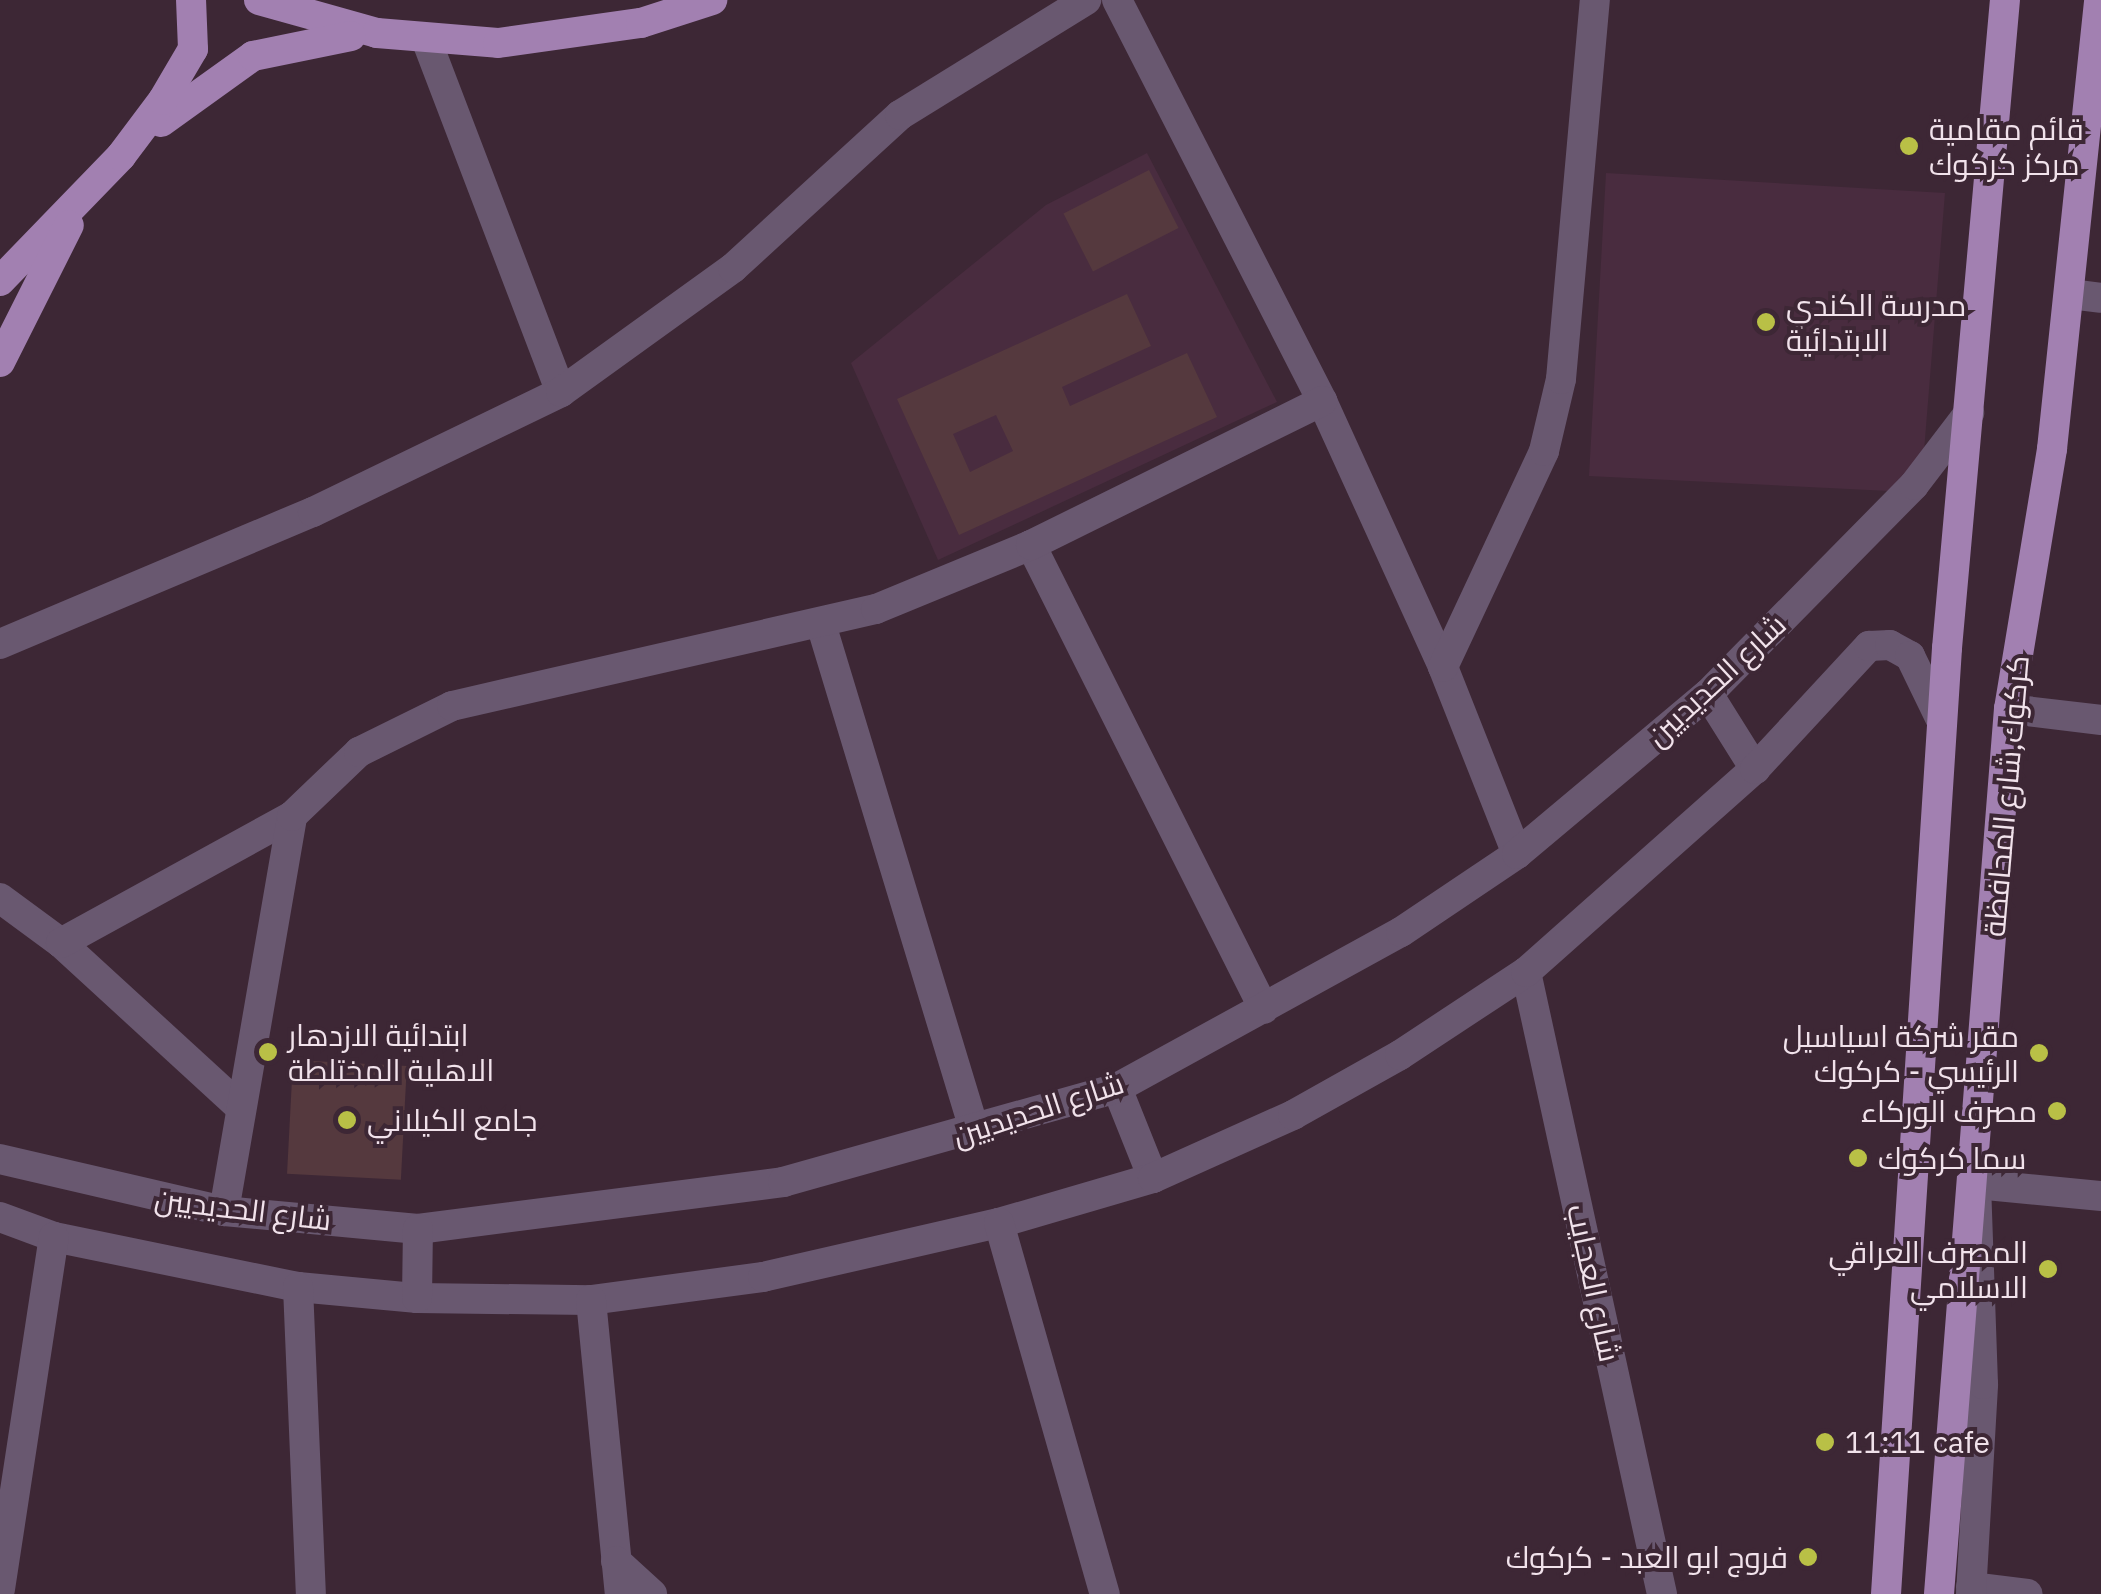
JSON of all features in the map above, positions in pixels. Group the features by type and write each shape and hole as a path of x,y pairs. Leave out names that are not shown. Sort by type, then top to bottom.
{"main road":[{"path":"121,156 193,49 191,0"},
{"path":"259,0 413,38"},
{"path":"0,281 121,156 197,90 252,56 339,36 570,37 712,0"},
{"path":"1886,1594 1942,722 2005,0"},
{"name":"كركوك,شارع المحافظة","path":"1939,1594 1976,1184 2009,709 2070,294 2099,0"},
{"path":"0,362 91,188"}],"street":[{"path":"0,644 313,512 562,392 733,268 900,115 1086,0"},
{"path":"1117,0 1322,401 1443,666 1517,854"},
{"path":"1443,666 1544,451 1560,379 1594,0"},
{"path":"413,38 562,392"},
{"path":"2070,294 2101,298"},
{"path":"60,943 292,816 359,752 436,712 876,610 1031,544 1322,401"},
{"name":"شارع الحديديين","path":"0,1159 224,1212 418,1229 783,1182 975,1132 1117,1088 1401,932 1517,854 1708,694 1914,486 1969,413"},
{"path":"1031,544 1264,1009"},
{"path":"821,624 975,1132"},
{"name":"شارع الحديديين","path":"0,1217 54,1236 298,1287 417,1298 591,1300 763,1278 1000,1224 1153,1178 1339,1089 1526,972 1755,769 1870,646 1890,645 1910,656 1942,722"},
{"path":"1708,694 1755,769"},
{"path":"2009,709 2101,720"},
{"path":"224,1212 239,1106 292,816"},
{"path":"0,898 60,943 239,1106"},
{"name":"شارع العجايب","path":"1526,972 1662,1594"},
{"path":"1117,1088 1153,1178"},
{"path":"2028,1594 1971,1590 1983,1384 1976,1184 2101,1196"},
{"path":"1000,1224 1105,1594"},
{"path":"417,1298 418,1229"},
{"path":"0,1589 54,1236"},
{"path":"298,1287 311,1594"},
{"path":"591,1300 620,1594"},
{"path":"1872,1594 1895,1470"},
{"path":"616,1560 652,1594"}],"shaded area":[{"path":"1147,153 1277,402 938,560 851,363 1046,205"},
{"name":"مدرسة الكندي الابتدائية","path":"1606,173 1945,193 1924,451 1889,491 1589,476"}],"building":[{"path":"1149,170 1179,228 1093,271 1063,214"},
{"path":"1127,294 1151,346 1062,387 1070,406 1187,353 1217,417 959,535 897,399","holes":["996,415 1013,451 970,472 953,434"]},
{"name":"جامع الكيلاني","path":"293,1060 407,1066 401,1180 287,1174"}],"place":[{"name":"قائم مقامية مركز كركوك","path":"1909,146"},
{"name":"مدرسة الكندي الابتدائية","path":"1766,322"},
{"name":"ابتدائية الازدهار الاهلية المختلطة","path":"268,1052"},
{"name":"مقر شركة اسياسيل الرئيسي - كركوك","path":"2039,1053"},
{"name":"مصرف الوركاء","path":"2057,1111"},
{"name":"جامع الكيلاني","path":"347,1120"},
{"name":"سما كركوك","path":"1858,1158"},
{"name":"المصرف العراقي الاسلامي","path":"2048,1269"},
{"name":"11:11 cafe","path":"1825,1442"},
{"name":"فروج ابو العبد - كركوك","path":"1808,1557"}]}
